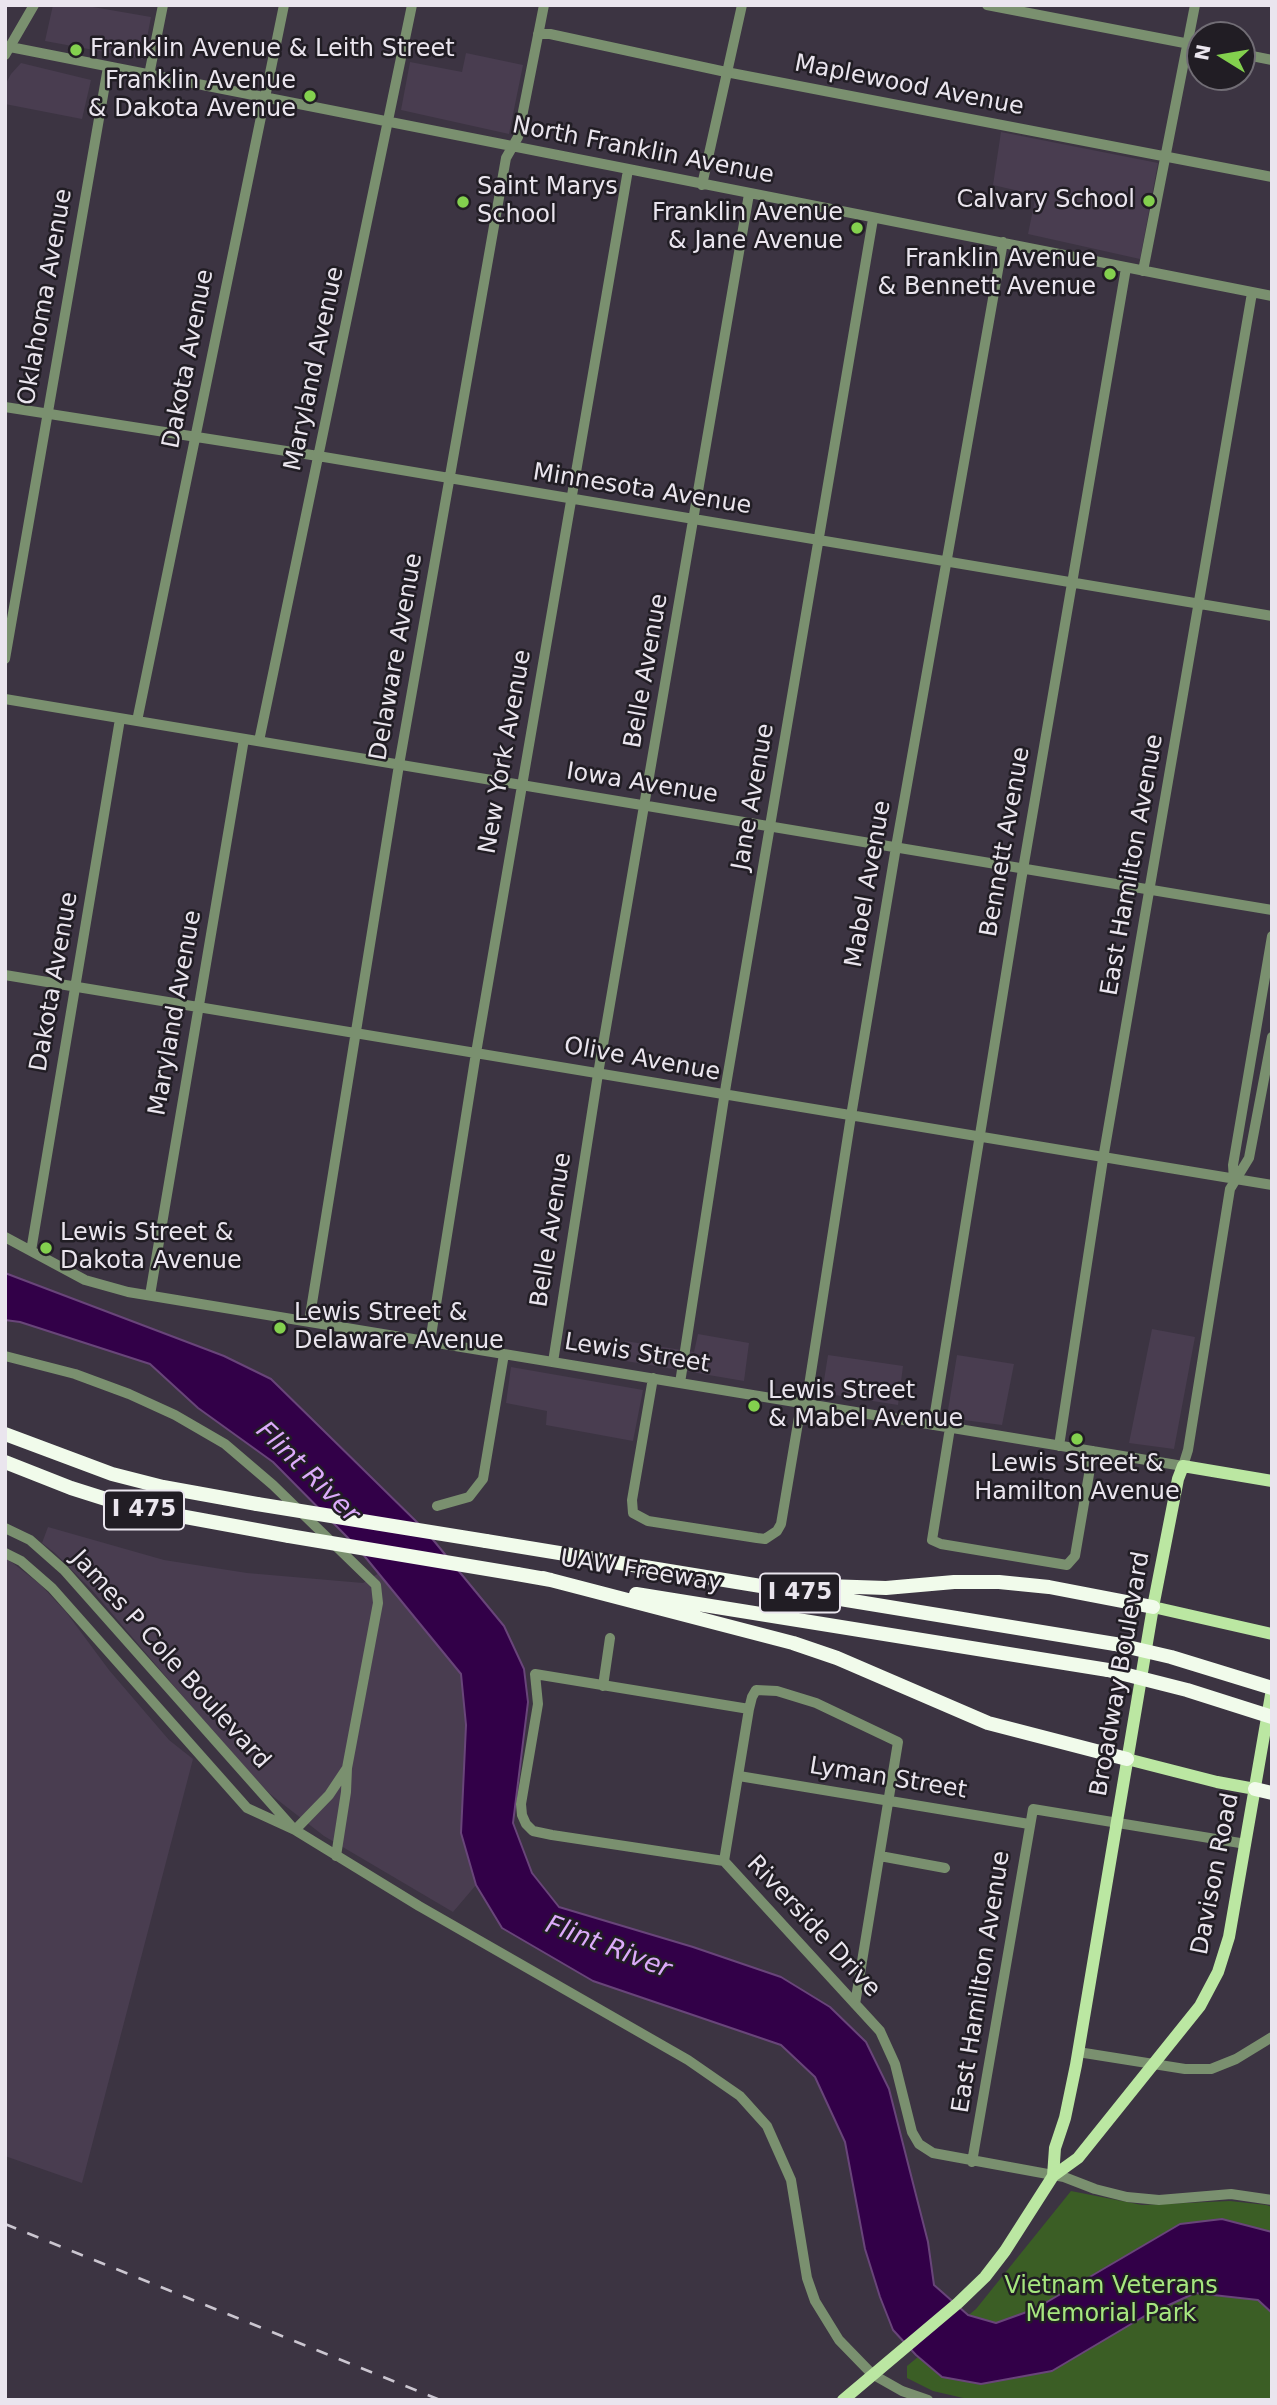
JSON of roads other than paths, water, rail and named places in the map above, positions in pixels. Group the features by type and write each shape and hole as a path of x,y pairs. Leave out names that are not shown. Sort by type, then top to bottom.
{"highway":[{"name":"UAW Freeway","path":"5,1434 112,1474 163,1486 257,1504 1115,1644 1171,1657 1272,1689"},
{"name":"UAW Freeway","path":"5,1462 71,1488 131,1507 289,1536 1108,1670 1187,1690 1272,1717"},
{"path":"543,1578 793,1643 837,1658 988,1723 1127,1759"},
{"path":"736,1583 886,1588 954,1582 999,1582 1049,1587 1153,1607"},
{"path":"1255,1789 1272,1793"}],"main road":[{"name":"Lewis Street","path":"1183,1466 1272,1481"},
{"name":"Broadway Boulevard","path":"1053,2176 1055,2148 1065,2118 1078,2052 1153,1607 1183,1466"},
{"path":"1153,1607 1272,1634"},
{"name":"Davison Road","path":"1053,2176 1078,2158 1200,2006 1218,1972 1234,1915 1272,1689"},
{"path":"1127,1759 1255,1789"},
{"path":"843,2400 958,2303 994,2267 1053,2176"}],"street":[{"path":"7,50 34,5"},
{"path":"149,75 163,5"},
{"name":"Dakota Avenue","path":"137,721 284,5"},
{"name":"Maryland Avenue","path":"259,741 412,5"},
{"name":"Delaware Avenue","path":"309,1322 399,765 506,158 519,136 544,5"},
{"path":"702,185 742,5"},
{"path":"987,5 1186,44"},
{"name":"Maplewood Avenue","path":"538,34 550,34 726,72 1272,177"},
{"name":"North Franklin Avenue","path":"7,50 108,67 1272,296"},
{"path":"1143,271 1186,54"},
{"name":"Oklahoma Avenue","path":"5,659 108,67"},
{"name":"New York Avenue","path":"430,1342 476,1054 628,170"},
{"name":"Belle Avenue","path":"553,1362 598,1074 749,194"},
{"name":"Jane Avenue","path":"680,1382 724,1096 873,219"},
{"name":"Mabel Avenue","path":"653,1378 632,1500 634,1513 648,1521 757,1538 765,1539 777,1531 799,1417 808,1392 896,847 1003,243"},
{"name":"Bennett Avenue","path":"933,1425 978,1138 1126,268"},
{"name":"East Hamilton Avenue","path":"1059,1446 1103,1159 1252,293"},
{"name":"Minnesota Avenue","path":"5,407 318,456 1272,617"},
{"name":"Iowa Avenue","path":"5,699 1272,910"},
{"name":"Dakota Avenue","path":"30,1251 120,719"},
{"name":"Maryland Avenue","path":"150,1295 244,739"},
{"name":"Broadway Boulevard","path":"1234,1180 1233,1165 1272,936"},
{"name":"Olive Avenue","path":"5,975 1272,1185"},
{"name":"Broadway Boulevard","path":"1183,1466 1188,1452 1230,1189 1250,1158 1272,1037"},
{"path":"1253,1047 1270,1049"},
{"name":"Lewis Street","path":"5,1237 85,1280 106,1287 1183,1466"},
{"path":"437,1506 469,1497 483,1479 504,1354"},
{"path":"5,1356 75,1374 128,1394 174,1415 225,1444 273,1485 376,1585 378,1603 347,1768 336,1856"},
{"path":"950,1428 932,1540 942,1544 1067,1565 1075,1556 1093,1451"},
{"name":"James P Cole Boulevard","path":"5,1528 30,1540 64,1570 295,1830"},
{"name":"James P Cole Boulevard","path":"5,1553 21,1561 52,1588 247,1808 295,1830 419,1906 688,2060 740,2096 767,2126 791,2180 807,2278 816,2301 839,2340 872,2374 895,2387 928,2400"},
{"path":"610,1638 603,1686 749,1709"},
{"name":"Riverside Drive","path":"603,1686 535,1674 538,1704 521,1804 526,1824 533,1831 552,1835 723,1861 880,2031 895,2064 912,2132 919,2144 933,2153 1063,2177 1127,2197 1159,2200 1231,2194 1272,2200"},
{"path":"723,1861 749,1709 756,1690 777,1692 816,1703 898,1742 855,2004"},
{"path":"295,1830 328,1795 347,1768"},
{"name":"Lyman Street","path":"739,1776 1030,1824"},
{"name":"East Hamilton Avenue","path":"972,2162 1033,1809 1116,1824"},
{"path":"1116,1824 1245,1844"},
{"path":"880,1856 945,1868"},
{"path":"1078,2052 1153,2065 1211,2069 1236,2059 1272,2037"}],"water":[{"name":"Flint River","path":"5,1273 224,1356 271,1379 425,1530 504,1626 524,1669 528,1702 513,1823 532,1873 559,1907 693,1947 781,1977 830,2007 866,2042 889,2089 928,2242 934,2285 968,2315 996,2323 1035,2309 1180,2224 1222,2219 1272,2232 1272,2313 1258,2300 1195,2293 1143,2317 1052,2371 981,2384 942,2377 916,2355 893,2330 865,2249 845,2142 815,2077 781,2045 593,1981 502,1928 476,1885 461,1833 466,1725 461,1674 357,1547 273,1462 198,1408 150,1364 20,1322 5,1320"}],"railway":[{"path":"5,2224 440,2400"}],"place":[{"name":"Franklin Avenue & Leith Street","path":"76,50"},
{"name":"Franklin Avenue & Dakota Avenue","path":"310,96"},
{"name":"Calvary School","path":"1149,201"},
{"name":"Saint Marys School","path":"463,202"},
{"name":"Franklin Avenue & Jane Avenue","path":"857,228"},
{"name":"Franklin Avenue & Bennett Avenue","path":"1110,274"},
{"name":"Lewis Street & Dakota Avenue","path":"46,1248"},
{"name":"Lewis Street & Delaware Avenue","path":"280,1328"},
{"name":"Lewis Street & Mabel Avenue","path":"754,1406"},
{"name":"Lewis Street & Hamilton Avenue","path":"1077,1439"}],"park label":[{"name":"Vietnam Veterans Memorial Park","path":"1111,2301"}]}
